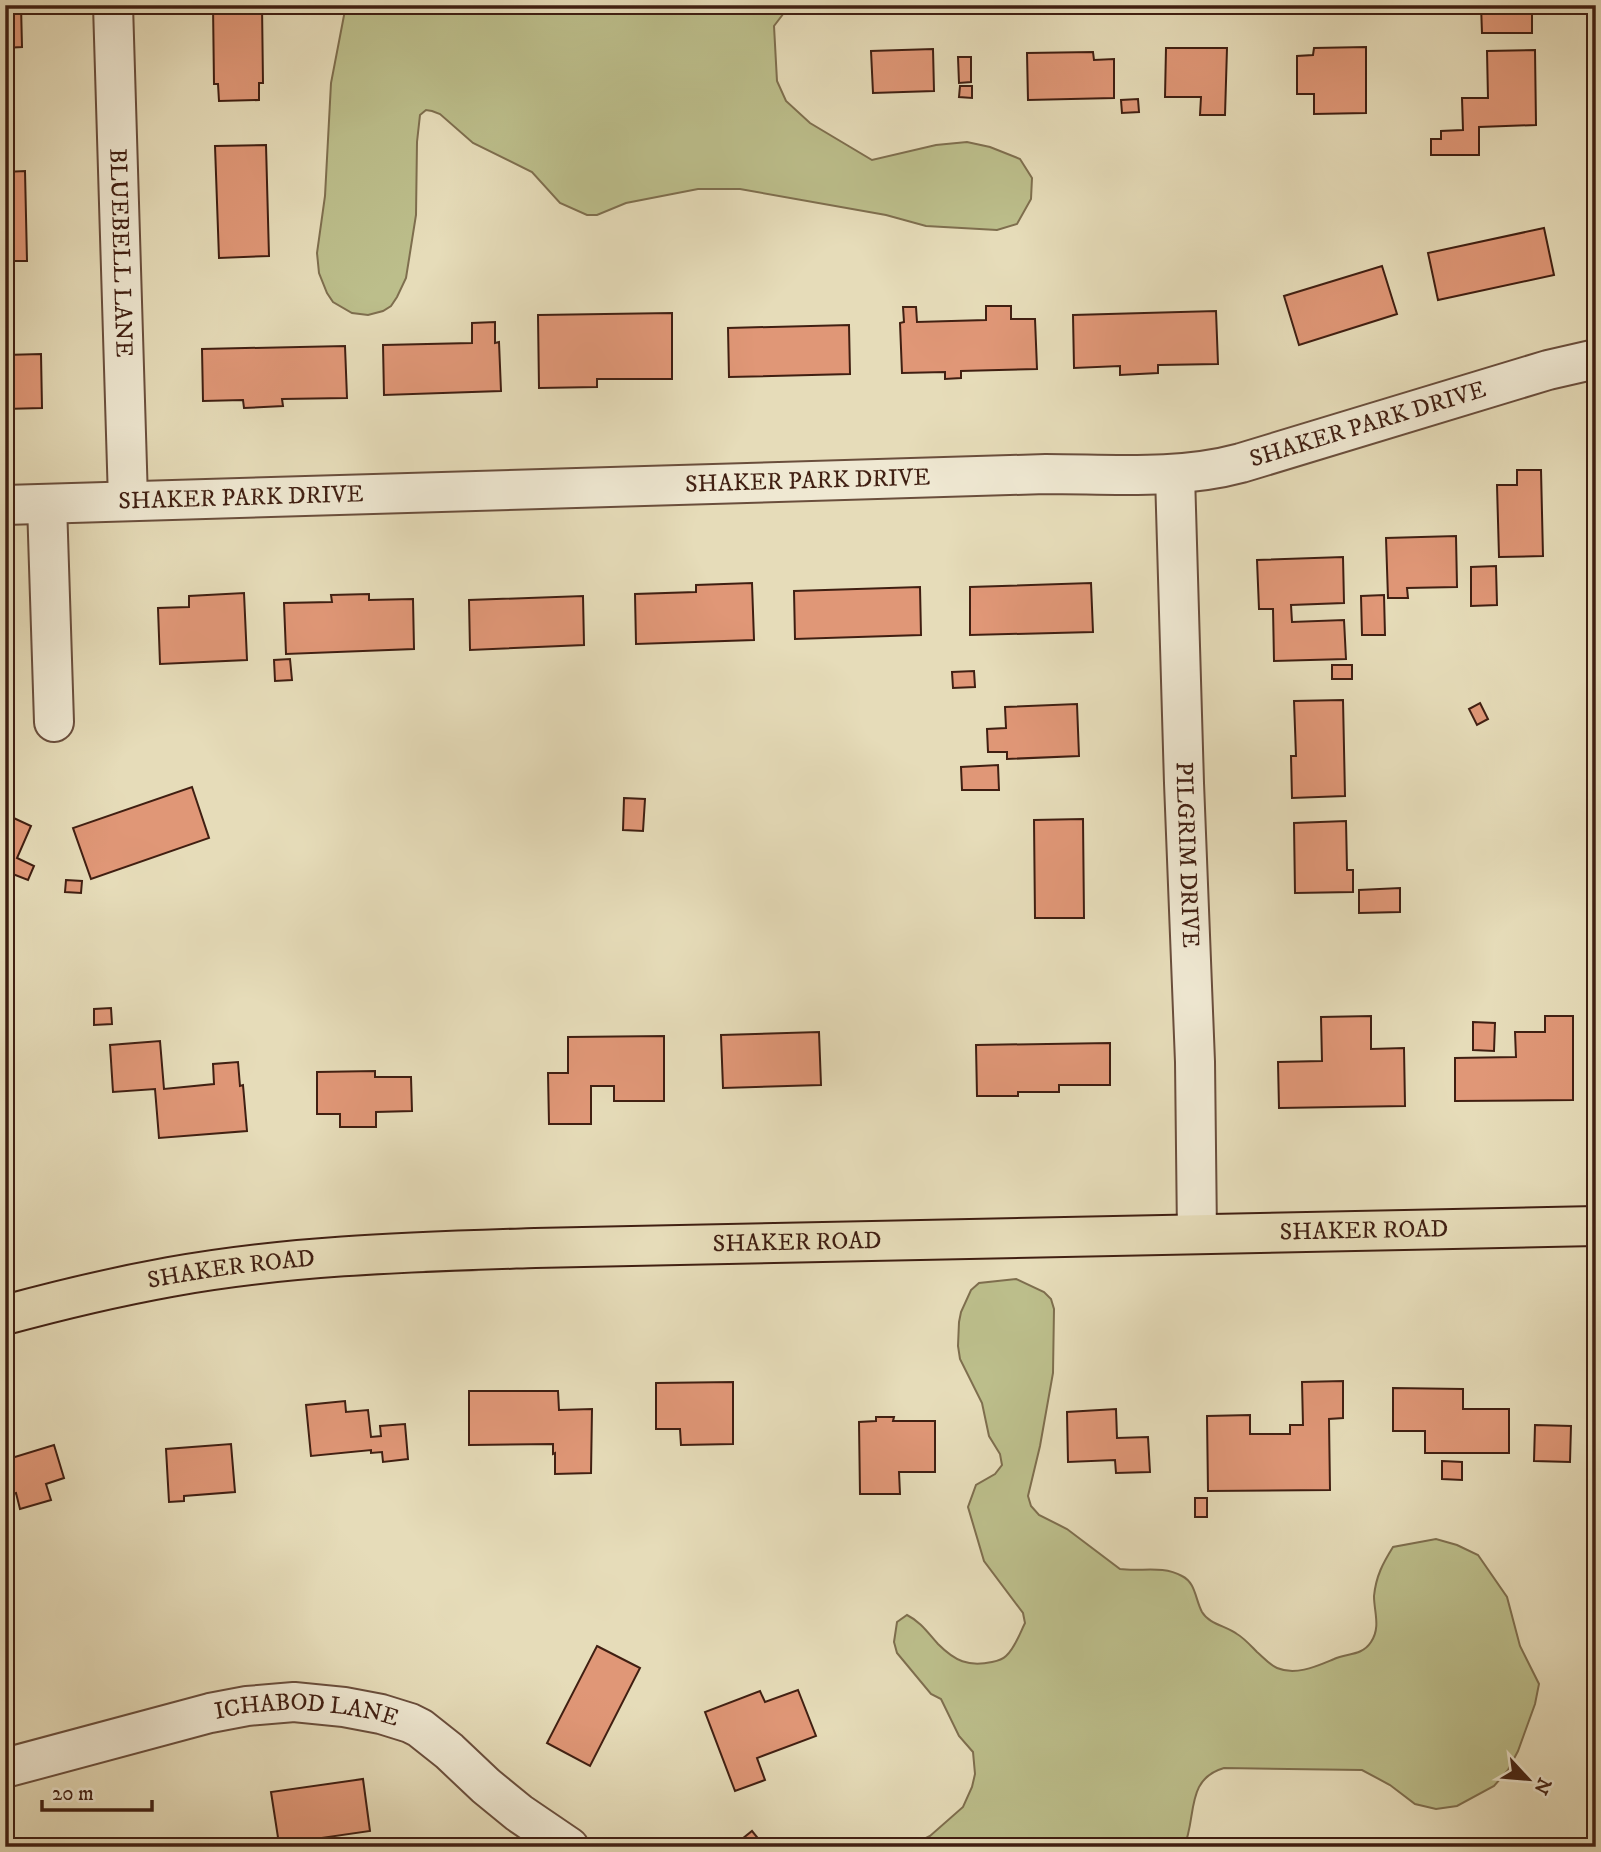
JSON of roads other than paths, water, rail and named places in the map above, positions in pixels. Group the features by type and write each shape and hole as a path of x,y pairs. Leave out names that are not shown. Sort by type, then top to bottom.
{"main road":[{"name":"SHAKER ROAD","path":"5,1315 171,1276 342,1256 535,1248 1596,1226"}],"street":[{"name":"BLUEBELL LANE","path":"113,5 128,500"},
{"name":"SHAKER PARK DRIVE","path":"5,505 1046,474 1192,474 1229,466 1548,370 1596,359"},
{"name":"PILGRIM DRIVE","path":"1175,475 1195,1062 1198,1234"},
{"path":"47,504 54,722"},
{"name":"ICHABOD LANE","path":"5,1768 210,1713 247,1706 295,1702 344,1707 391,1716 420,1728 435,1738 511,1806 569,1847"}]}
